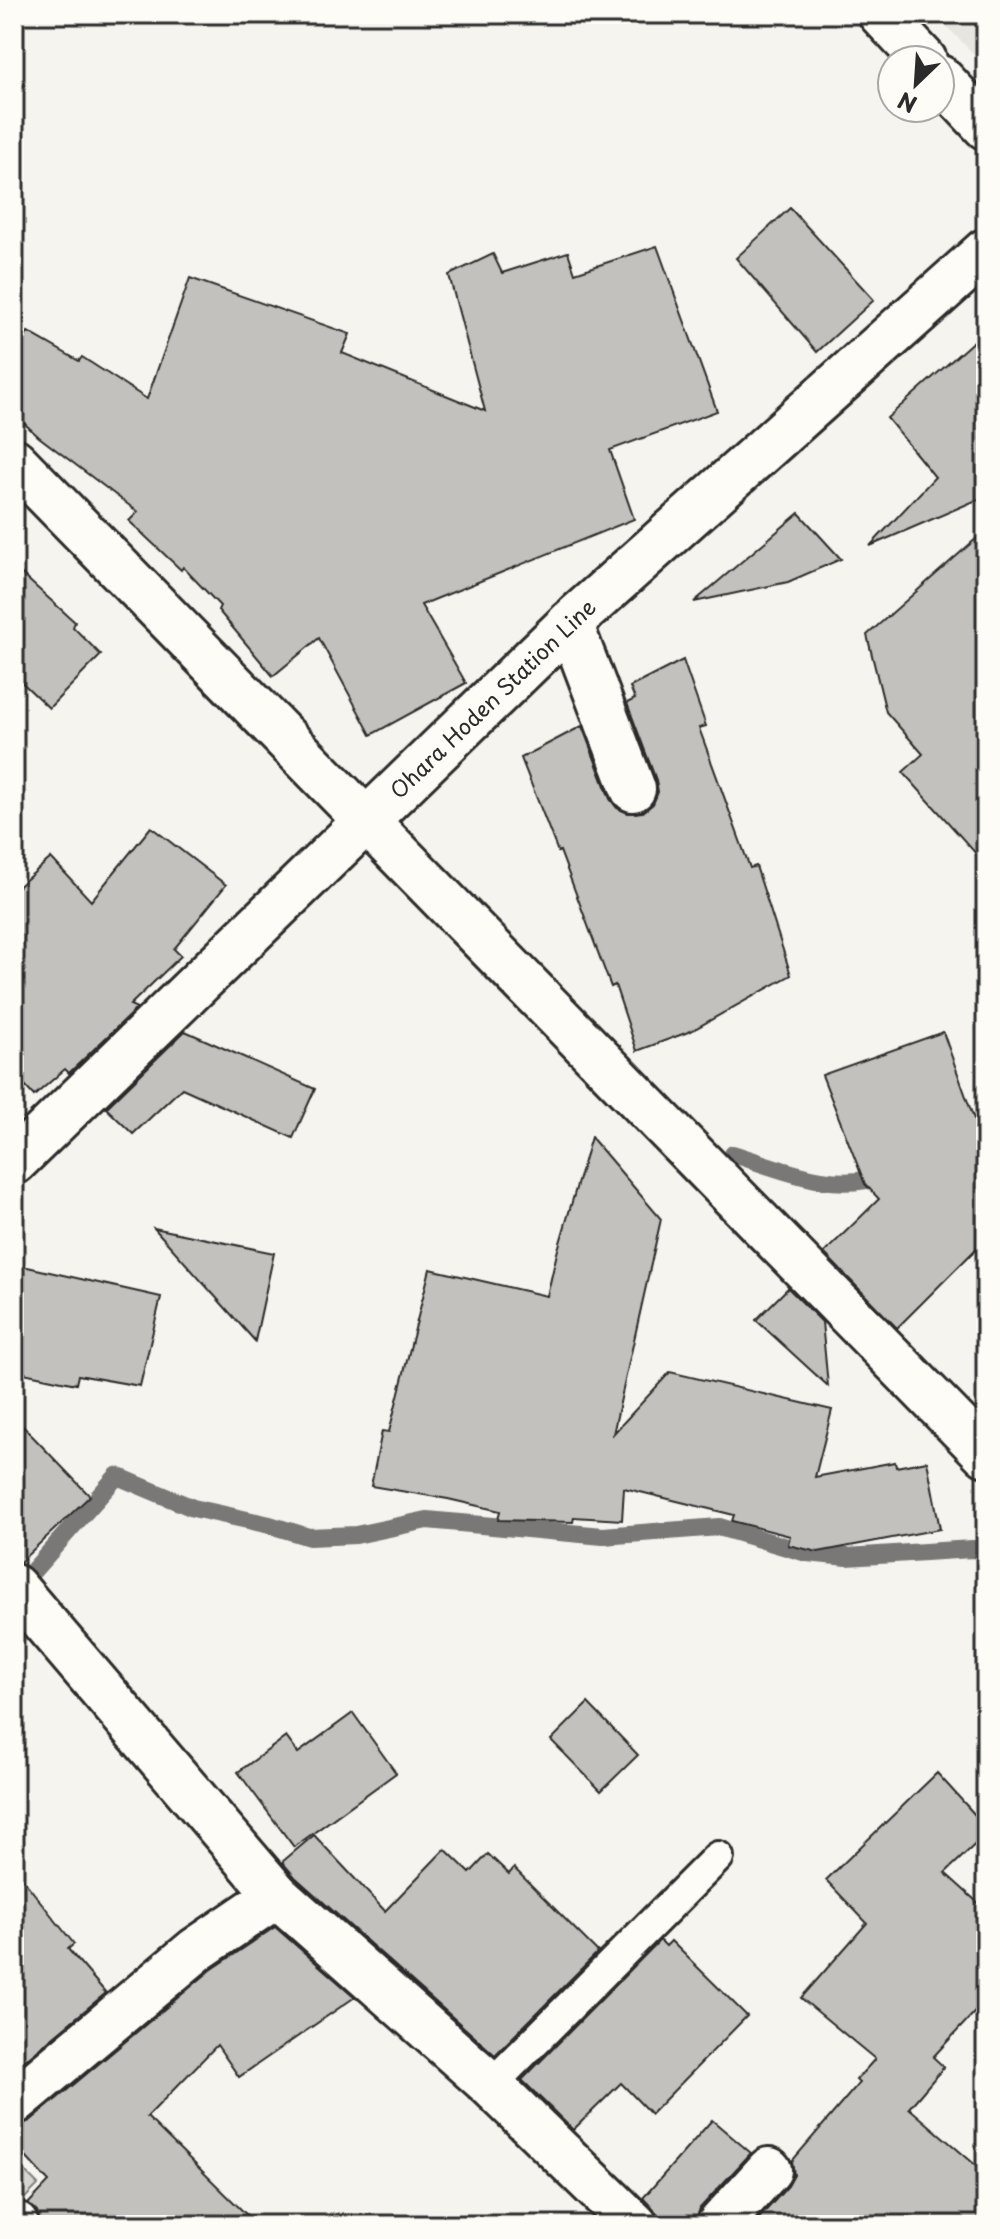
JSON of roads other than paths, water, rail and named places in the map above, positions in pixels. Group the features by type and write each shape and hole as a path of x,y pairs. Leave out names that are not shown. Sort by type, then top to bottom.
{"street":[{"path":"881,14 909,44"},
{"path":"956,95 986,127"},
{"name":"Ohara Hoden Station Line","path":"14,1162 570,623 986,251"},
{"path":"14,461 986,1454"},
{"path":"570,623 633,789"},
{"path":"14,1587 277,1895 491,2085 635,2225"},
{"path":"14,2102 196,1950 277,1895"},
{"path":"719,2225 769,2170"}],"lane":[{"path":"491,2085 718,1857"}],"waterway":[{"path":"957,1147 986,1136"},
{"path":"733,1154 827,1181 866,1180 885,1175"},
{"path":"32,1572 117,1476 193,1508 309,1537 356,1535 427,1520 603,1536 719,1527 807,1553 847,1557 972,1549 986,1551"}]}
